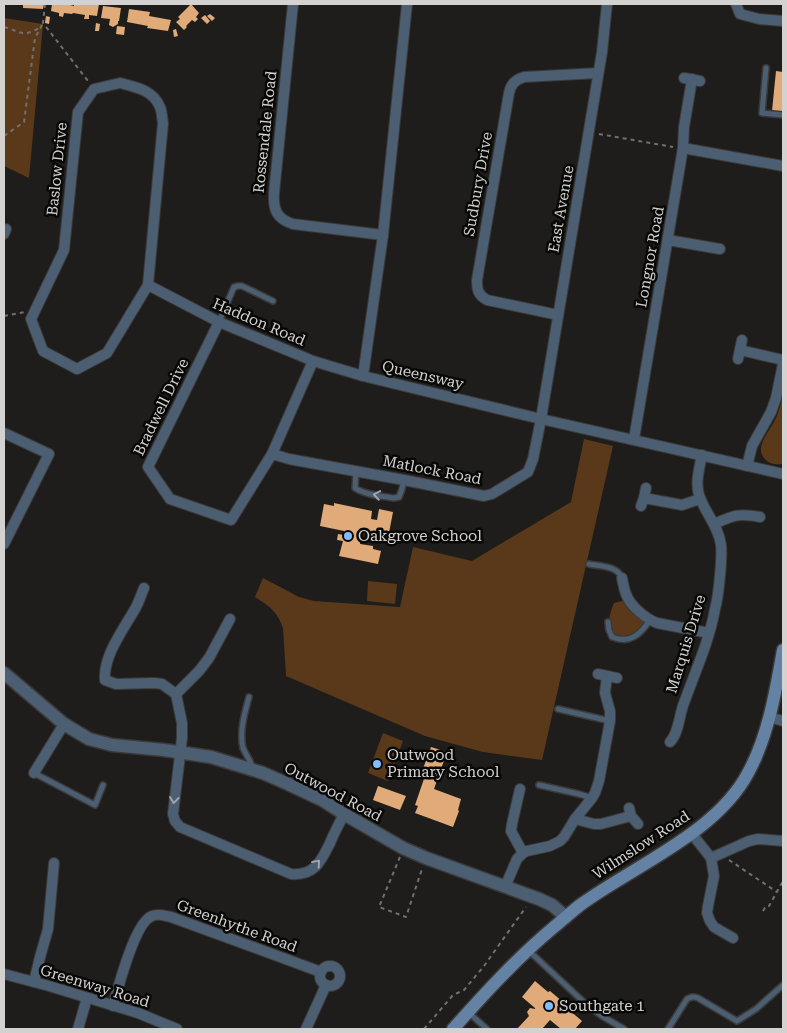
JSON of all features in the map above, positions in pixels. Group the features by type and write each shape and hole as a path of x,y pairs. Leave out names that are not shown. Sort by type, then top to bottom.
{"main road":[{"name":"Wilmslow Road","path":"453,1029 528,949 566,917 604,889 692,834 730,799 743,782 752,765 770,717 783,650"}],"street":[{"name":"Rossendale Road","path":"293,4 273,202 274,208 283,220 293,224 382,235"},
{"name":"Queensway","path":"407,4 382,235 363,376 783,474"},
{"name":"East Avenue","path":"541,419 605,33 607,4"},
{"path":"736,4 740,14 759,19 783,21"},
{"name":"Sudbury Drive","path":"558,316 482,298 477,291 477,280 512,84 524,77 598,73"},
{"name":"Longnor Road","path":"634,440 683,148 684,127 692,79"},
{"path":"34,311 31,319 44,351 77,369 107,352 148,285 163,123 160,108 153,95 138,88 120,83 94,89"},
{"name":"Baslow Drive","path":"34,311 64,250 78,112 94,89"},
{"path":"683,148 783,166"},
{"path":"668,240 720,249"},
{"name":"Haddon Road","path":"148,285 219,322 313,361 363,376"},
{"name":"Bradwell Drive","path":"219,322 148,467 170,499 232,520 272,454 313,361"},
{"path":"740,350 783,360"},
{"path":"747,466 752,446 771,412 776,398 783,364"},
{"name":"Matlock Road","path":"272,454 356,476 484,496 492,494 528,472 533,459 541,419"},
{"path":"4,433 49,454 4,544"},
{"name":"Marquis Drive","path":"670,742 676,732 683,704 709,633 717,598 721,561 720,542 714,524 700,499 698,484 702,455"},
{"path":"644,497 682,505 700,499"},
{"path":"714,524 737,514 760,517"},
{"path":"622,578 630,602 650,620 709,633"},
{"path":"144,588 136,607 110,652 105,680 116,684 144,682 162,684 176,694 182,723 173,814 175,821 180,827 291,874 301,875 315,867 321,860 344,814"},
{"path":"176,694 199,671 230,619"},
{"name":"Outwood Road","path":"4,673 64,724 83,736 112,745 211,757 252,770 322,800 403,848 533,896 548,903 566,917"},
{"path":"505,887 516,859 523,853 550,846 560,841 595,793 610,721 610,712 605,693 607,676"},
{"path":"770,717 783,721"},
{"path":"34,773 64,724"},
{"path":"520,789 511,831 523,853"},
{"path":"575,819 601,824 633,816"},
{"path":"692,834 711,858 714,876 707,913 710,921 714,927 733,938"},
{"path":"711,858 749,841 758,839 783,840"},
{"path":"34,982 48,928 54,863"},
{"name":"Greenhythe Road","path":"113,1006 128,955 148,918 156,914 171,917 321,972 328,966 334,966 338,969 340,973 339,982 331,986 326,985 306,1029"},
{"path":"321,972 321,979 326,985"},
{"name":"Greenway Road","path":"4,974 138,1013 177,1029"},
{"path":"78,1029 87,998"}],"lane":[{"path":"766,68 762,113 783,115"},
{"path":"219,322 234,287 242,286 273,301"},
{"path":"356,476 355,488 359,491 394,498 398,497 403,484"},
{"path":"589,564 614,569 621,574 622,578"},
{"path":"608,622 612,637 622,640 640,634 650,620"},
{"path":"249,697 242,739 243,748 252,764 252,770"},
{"path":"558,709 610,721"},
{"path":"34,773 96,806 103,785"},
{"path":"539,785 592,798"},
{"path":"528,949 588,1006 624,1029"},
{"path":"668,1029 690,997 698,998 737,1021 756,1009 783,985"},
{"path":"468,1012 487,1029"}],"path":[{"path":"4,136 24,122 35,38 43,23 45,4"},
{"path":"4,27 29,34 43,23"},
{"path":"43,23 94,89"},
{"path":"589,133 683,148"},
{"path":"4,316 34,311"},
{"path":"403,848 380,907 406,917 426,858"},
{"path":"723,852 726,858 776,892"},
{"path":"763,911 766,906 770,906 783,881"},
{"path":"424,1029 453,995 464,990 484,966 533,896"}],"shaded area":[{"path":"4,18 43,24 29,178 4,166"},
{"path":"783,394 783,464 776,464 767,461 762,455 761,450 764,440 778,414"},
{"path":"584,439 613,446 542,760 483,752 425,736 286,676 283,628 272,610 255,597 263,578 299,597 314,601 400,607 413,547 472,561 571,502"},
{"path":"368,581 397,584 395,604 367,601"},
{"path":"630,601 650,620 644,629 628,638 612,637 610,628 609,620 614,603"},
{"path":"383,733 403,741 388,781 368,773"}],"building":[{"path":"23,4 44,4 43,9 23,8"},
{"path":"52,4 70,4 74,6 74,4 99,4 97,16 89,15 89,19 84,19 85,15 73,13 64,13 63,17 59,16 59,13 51,11"},
{"path":"191,4 199,13 196,17 198,19 195,22 192,20 184,30 176,22 180,19 178,17"},
{"path":"103,6 121,8 118,24 113,27 109,25 110,19 101,18"},
{"path":"129,9 150,12 149,16 171,20 168,31 147,28 148,26 127,22"},
{"path":"210,14 215,18 212,21 207,16"},
{"path":"205,15 210,21 207,24 201,18"},
{"path":"46,16 50,17 49,24 45,23"},
{"path":"96,23 100,24 99,31 95,31"},
{"path":"117,26 125,27 124,35 116,34"},
{"path":"176,29 178,36 174,37 173,30"},
{"path":"776,71 783,72 783,112 772,111"},
{"path":"334,503 372,511 371,519 377,520 379,509 393,512 388,538 362,533 360,544 373,546 373,549 381,551 378,564 339,556 343,541 337,540 338,534 344,535 344,531 320,526 324,504 334,506"},
{"path":"431,747 447,752 434,789 461,799 453,827 415,813 418,806 415,805 425,776 421,774"},
{"path":"378,786 406,796 400,810 373,800"},
{"name":"Southgate 1","path":"535,981 563,1002 562,1004 582,1021 575,1029 561,1029 550,1020 542,1029 517,1029 529,1016 527,1012 530,1008 535,1009 522,997"}],"place":[{"name":"Oakgrove School","path":"348,536"},
{"name":"Outwood Primary School","path":"377,764"},
{"name":"Southgate 1","path":"549,1006"}]}
